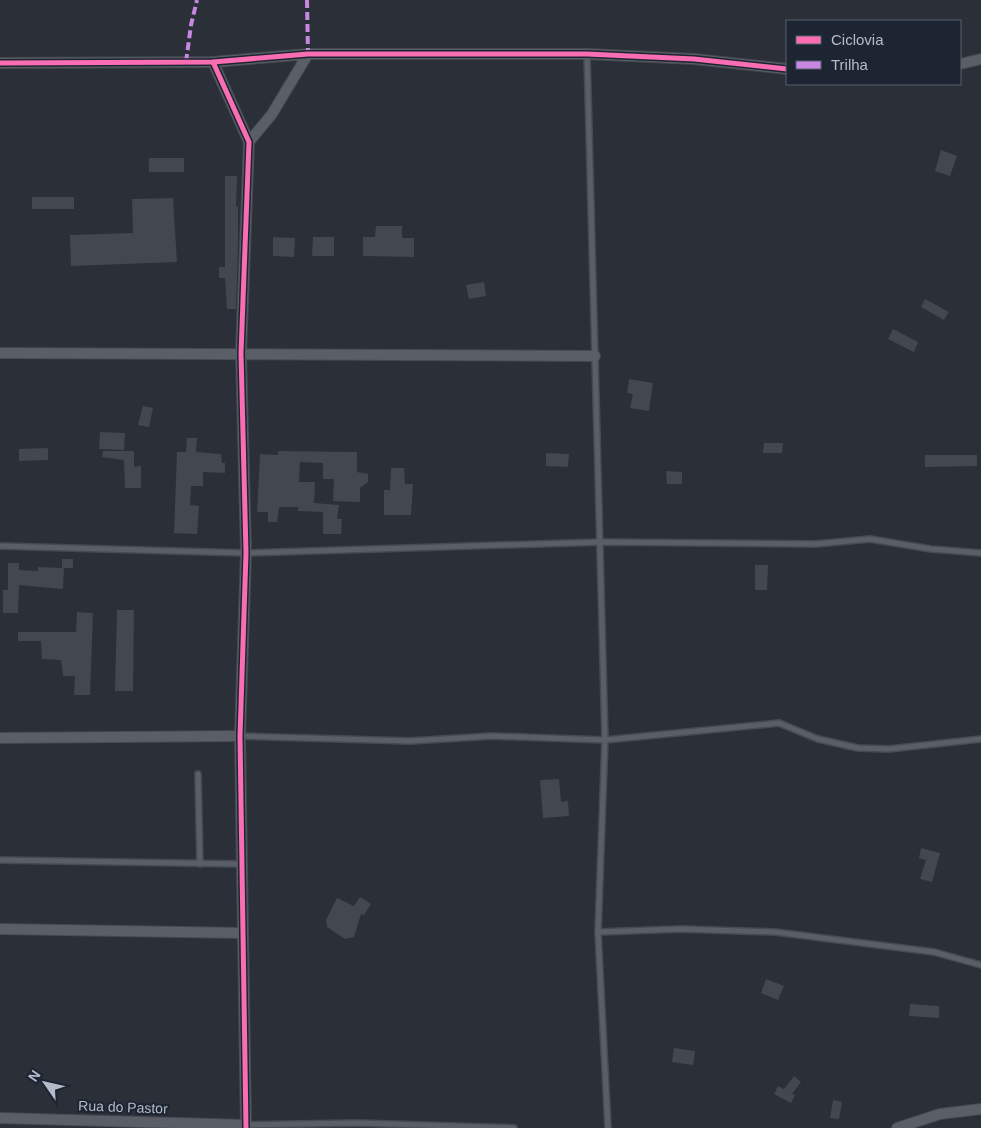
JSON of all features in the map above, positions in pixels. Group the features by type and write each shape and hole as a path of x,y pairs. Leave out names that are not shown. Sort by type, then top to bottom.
{"street":[{"path":"249,142 272,114 308,54"},
{"path":"0,63 213,62 308,54 587,54 694,59 786,69"},
{"path":"961,64 981,59"},
{"path":"213,62 249,142 241,353 246,553 240,736 246,1126"},
{"path":"0,354 241,353 595,356"},
{"path":"0,738 240,736"},
{"path":"0,929 242,933"},
{"path":"897,1128 940,1114 981,1109"},
{"name":"Rua do Pastor","path":"0,1118 246,1126"}],"lane":[{"path":"587,54 605,740 598,932 608,1128"},
{"path":"0,546 246,553 601,542 816,544 870,539 931,549 981,553"},
{"path":"240,736 410,741 492,736 605,740 726,730 778,723 818,739 858,748 889,749 981,739"},
{"path":"198,774 200,864"},
{"path":"0,860 241,864"},
{"path":"598,932 681,928 776,932 934,952 981,965"},
{"path":"246,1126 357,1123 514,1128"}],"building":[{"path":"941,150 957,156 950,176 935,171"},
{"path":"149,158 184,158 184,172 149,172"},
{"path":"225,176 237,176 238,246 236,309 227,309 225,278 219,278 219,267 225,267"},
{"path":"32,197 74,197 74,209 32,209"},
{"path":"173,198 177,262 71,266 70,235 133,233 132,199"},
{"path":"376,226 402,226 402,238 414,238 414,257 363,256 363,237 375,237"},
{"path":"273,237 295,238 294,257 273,256"},
{"path":"313,237 334,237 334,256 312,256"},
{"path":"484,282 486,296 469,299 466,285"},
{"path":"925,299 949,312 944,320 921,307"},
{"path":"893,329 918,342 914,352 888,339"},
{"path":"629,379 653,383 649,411 630,408 633,394 627,393"},
{"path":"143,406 153,408 149,427 138,425"},
{"path":"100,432 125,433 124,450 99,449"},
{"path":"187,438 197,438 196,452 221,454 222,463 225,463 225,473 203,472 203,486 191,486 190,505 199,506 197,534 174,533 177,452 186,452"},
{"path":"764,443 783,443 782,453 763,453"},
{"path":"48,448 48,460 19,461 19,449"},
{"path":"103,451 134,451 134,467 141,466 141,488 125,488 124,460 102,457"},
{"path":"278,451 357,452 357,472 368,474 368,482 360,488 360,502 333,501 334,479 323,479 323,463 300,462 299,482 315,482 314,503 339,505 337,519 342,519 341,534 323,534 323,512 298,511 298,507 279,507 277,522 268,522 268,512 257,512 260,454 278,455"},
{"path":"546,453 569,454 568,467 546,466"},
{"path":"925,455 977,455 977,466 925,467"},
{"path":"391,468 404,468 405,484 413,484 411,515 384,515 384,490 390,490"},
{"path":"666,471 682,472 682,484 667,484"},
{"path":"62,559 73,559 73,568 64,568 63,589 19,585 18,613 3,613 3,590 8,590 8,563 19,563 19,570 38,571 38,567 62,568"},
{"path":"755,565 768,565 767,590 755,590"},
{"path":"117,610 134,610 133,691 115,691"},
{"path":"77,612 93,613 90,695 74,695 75,676 63,676 61,660 42,659 41,641 18,641 18,632 76,632"},
{"path":"559,779 561,802 568,801 569,816 543,818 540,780"},
{"path":"921,848 940,853 932,882 920,879 926,860 919,858"},
{"path":"360,897 371,904 364,915 361,914 354,937 345,939 327,927 326,920 337,898 354,906"},
{"path":"766,979 784,986 778,1000 761,993"},
{"path":"910,1004 939,1006 939,1018 909,1016"},
{"path":"674,1048 695,1051 693,1065 672,1062"},
{"path":"794,1076 801,1082 792,1094 795,1095 791,1103 774,1094 778,1086 784,1089"},
{"path":"833,1100 842,1102 839,1119 830,1118"}],"marked path":[{"path":"186,62 191,25 197,0"},
{"path":"307,0 308,54"}],"cycle path":[{"path":"0,63 213,62 308,54 587,54 694,59 786,69"},
{"path":"213,62 249,142 241,353 246,553 240,736 246,1128"}]}
